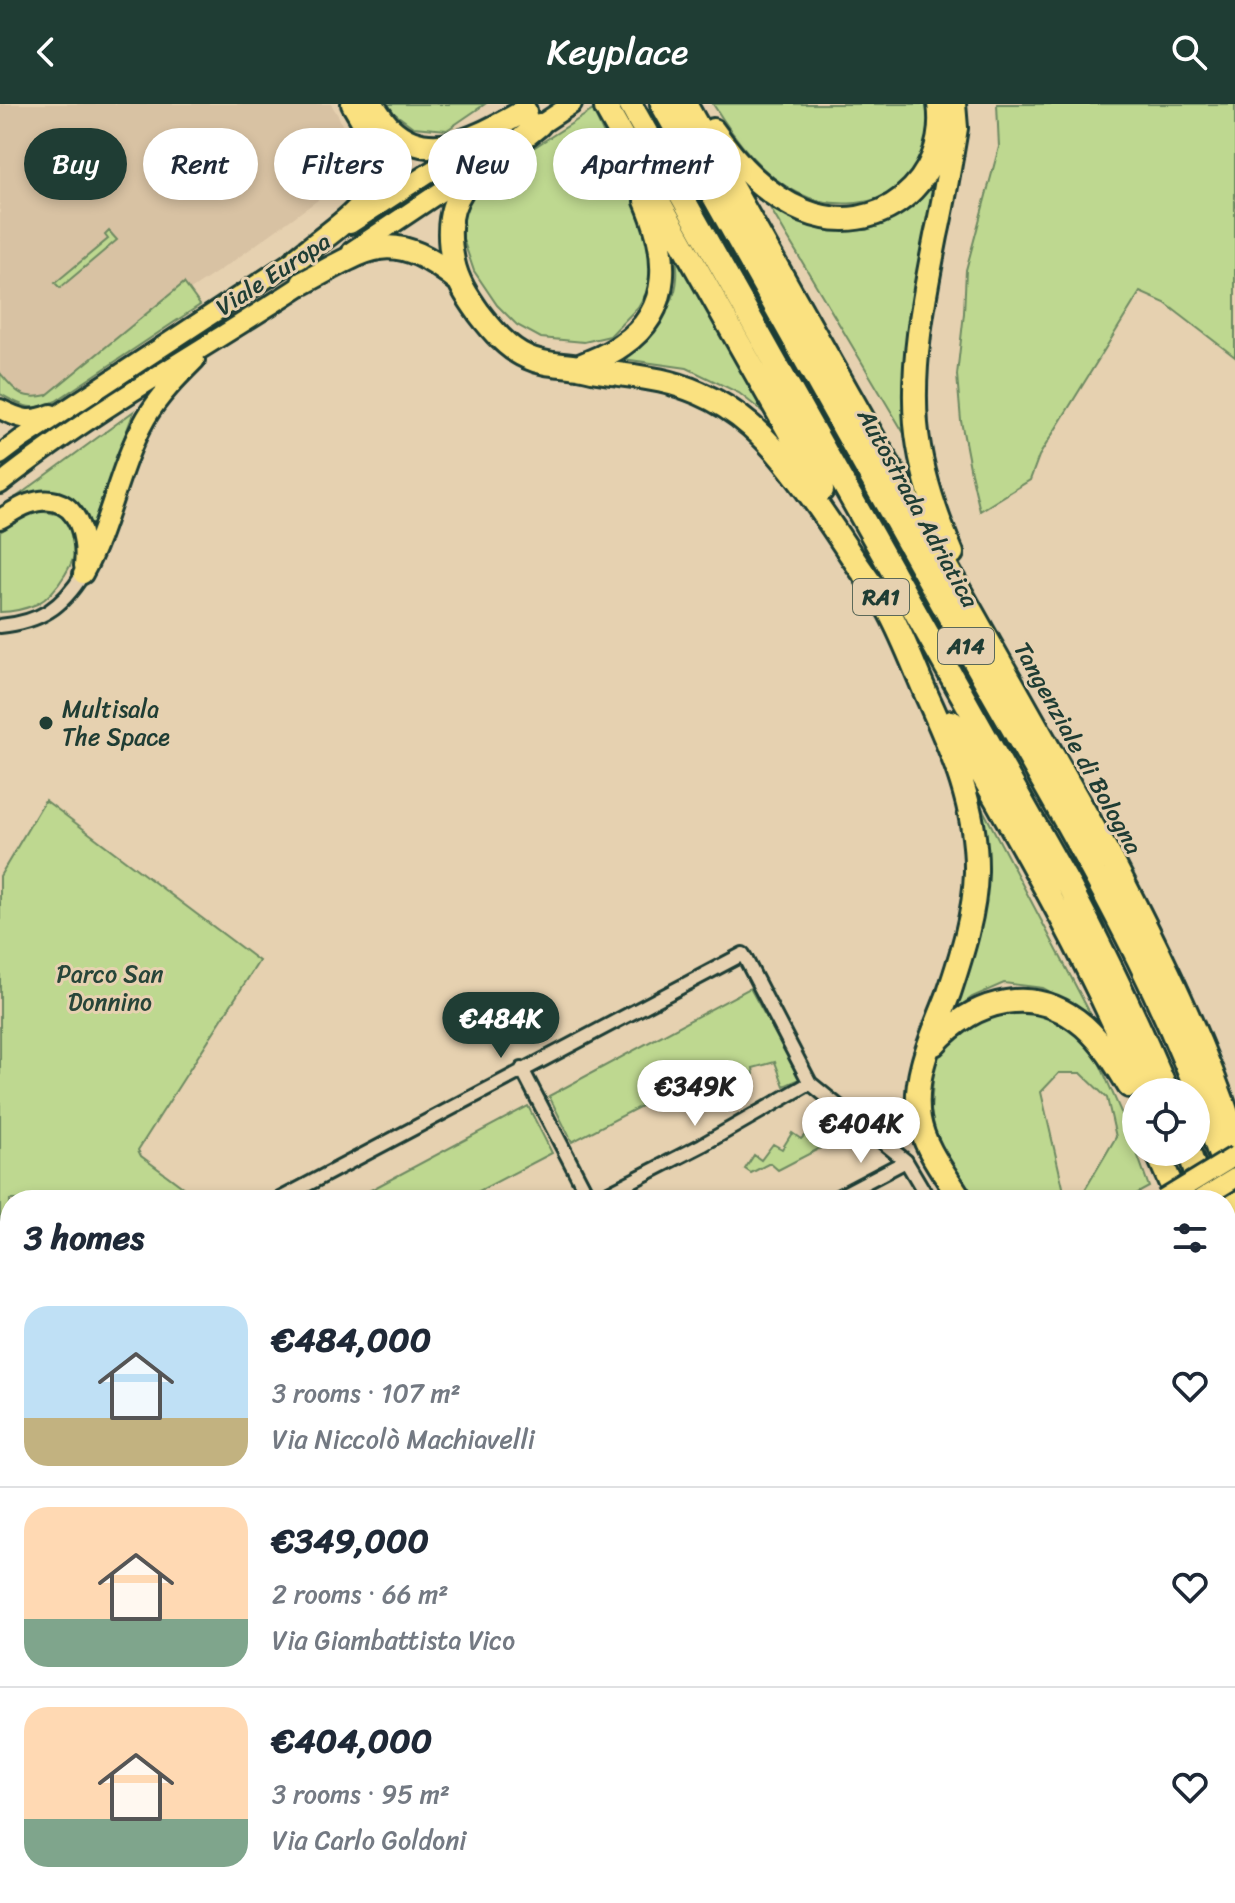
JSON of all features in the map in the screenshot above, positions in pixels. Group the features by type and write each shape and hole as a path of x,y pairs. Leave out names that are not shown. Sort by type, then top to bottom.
{"highway":[{"path":"298,258 355,213 374,185 377,167 375,148 371,133 353,104"},
{"path":"372,104 389,128 402,138 434,147 464,141 533,113"},
{"name":"A14","path":"630,104 1071,889 1112,966 1161,1078"},
{"name":"Autostrada Adriatica","path":"662,104 1095,873 1167,1019 1220,1154 1231,1190"},
{"name":"Tangenziale di Bologna","path":"685,104 1114,864 1186,1010 1222,1096 1235,1137"},
{"path":"695,104 735,159 759,183 786,203 832,219 851,219 866,217 892,206 925,176 937,147 939,104"},
{"path":"954,104 956,128 919,334 916,422 923,469 942,529 1011,681"},
{"name":"RA1","path":"578,367 623,345 635,335 653,309 663,279 658,233 606,108 1049,892 1122,1038 1138,1078"},
{"path":"458,280 449,237 451,215 460,192 533,113"},
{"path":"303,283 367,249 396,247 418,254 458,280 488,325 525,356 552,365 639,375 675,383 719,402 746,420 774,447 809,491 890,613 946,737 964,788 974,831 975,886 969,927 918,1087 919,1121 924,1138 955,1190"},
{"path":"928,1051 962,1018 987,1005 1016,1000 1042,1004 1082,1024 1113,1058 1124,1078"},
{"path":"1222,1096 1235,1126"},
{"path":"1164,1166 1175,1190"},
{"path":"1171,1166 1177,1190"},
{"path":"1194,1166 1202,1190"}],"main road":[{"name":"Viale Europa","path":"0,455 199,321 533,113 568,107"},
{"name":"Viale Europa","path":"0,484 96,414 303,283 533,113"},
{"path":"0,409 18,418 41,418 199,321"},
{"path":"83,574 96,551 133,445 147,416 163,394 218,338"},
{"path":"0,519 28,504 46,500 66,507 81,524 85,551 83,574"},
{"path":"1179,1190 1235,1156"},
{"path":"1215,1190 1235,1178"}],"street":[{"path":"0,626 35,620 51,611 63,602 83,574"},
{"path":"297,1190 743,954 810,1083 906,1161 923,1190"},
{"path":"522,1069 587,1190"},
{"path":"612,1190 702,1145 810,1083"},
{"path":"851,1190 906,1161"}],"shaded area":[{"path":"0,104 331,104 343,128 274,128 274,200 318,200 140,324 41,399 6,394 0,387"}],"green space":[{"path":"388,104 485,104 450,128 413,127 394,113"},
{"path":"713,104 929,104 931,112 928,141 909,175 887,194 849,204 810,198 784,185 760,166 741,144 741,128 730,128"},
{"path":"997,104 1235,104 1235,357 1165,303 1140,292 1039,456 1030,480 980,511 961,421 957,375 966,270 999,147"},
{"path":"593,110 601,128 565,128"},
{"path":"553,135 553,200 634,200 652,241 653,281 638,307 610,336 584,342 541,338 517,325 497,305 474,271 463,239 463,212 469,200 537,200 537,146"},
{"path":"935,179 908,333 911,445 763,196 813,226 866,230 884,224"},
{"path":"109,231 117,240 60,288 55,283 108,239 105,235"},
{"path":"675,246 778,424 739,393 687,368 616,358 637,343 664,315 675,291"},
{"path":"184,283 200,305 56,401 34,407 0,394 0,373 20,393 31,397 47,395"},
{"path":"134,411 92,526 84,513 66,496 30,493 0,509"},
{"path":"33,510 62,515 76,536 75,554 65,574 44,599 23,609 0,612 0,532"},
{"name":"Parco San Donnino","path":"45,800 259,961 138,1150 141,1156 187,1190 0,1190 0,876"},
{"path":"981,806 1091,1015 1043,988 1004,983 972,997 950,1014 984,844"},
{"path":"750,988 800,1079 784,1086 775,1062 753,1068 754,1074 735,1079 736,1085 716,1090 717,1095 699,1099 691,1080 572,1142 549,1096"},
{"path":"1019,1005 1059,1017 1092,1046 1122,1114 1122,1166 1142,1166 1149,1187 1143,1190 1085,1190 1116,1137 1107,1098 1081,1073 1059,1073 1041,1092 1064,1190 968,1190 938,1144 931,1112 934,1061 954,1032"},
{"path":"528,1106 552,1153 481,1190 371,1190"},
{"path":"823,1129 834,1141 778,1170 770,1163 751,1173 745,1169 754,1155 761,1160 773,1144 782,1149 792,1133 801,1139 806,1134 811,1139"}],"place":[{"name":"Multisala The Space","path":"46,723"}]}
